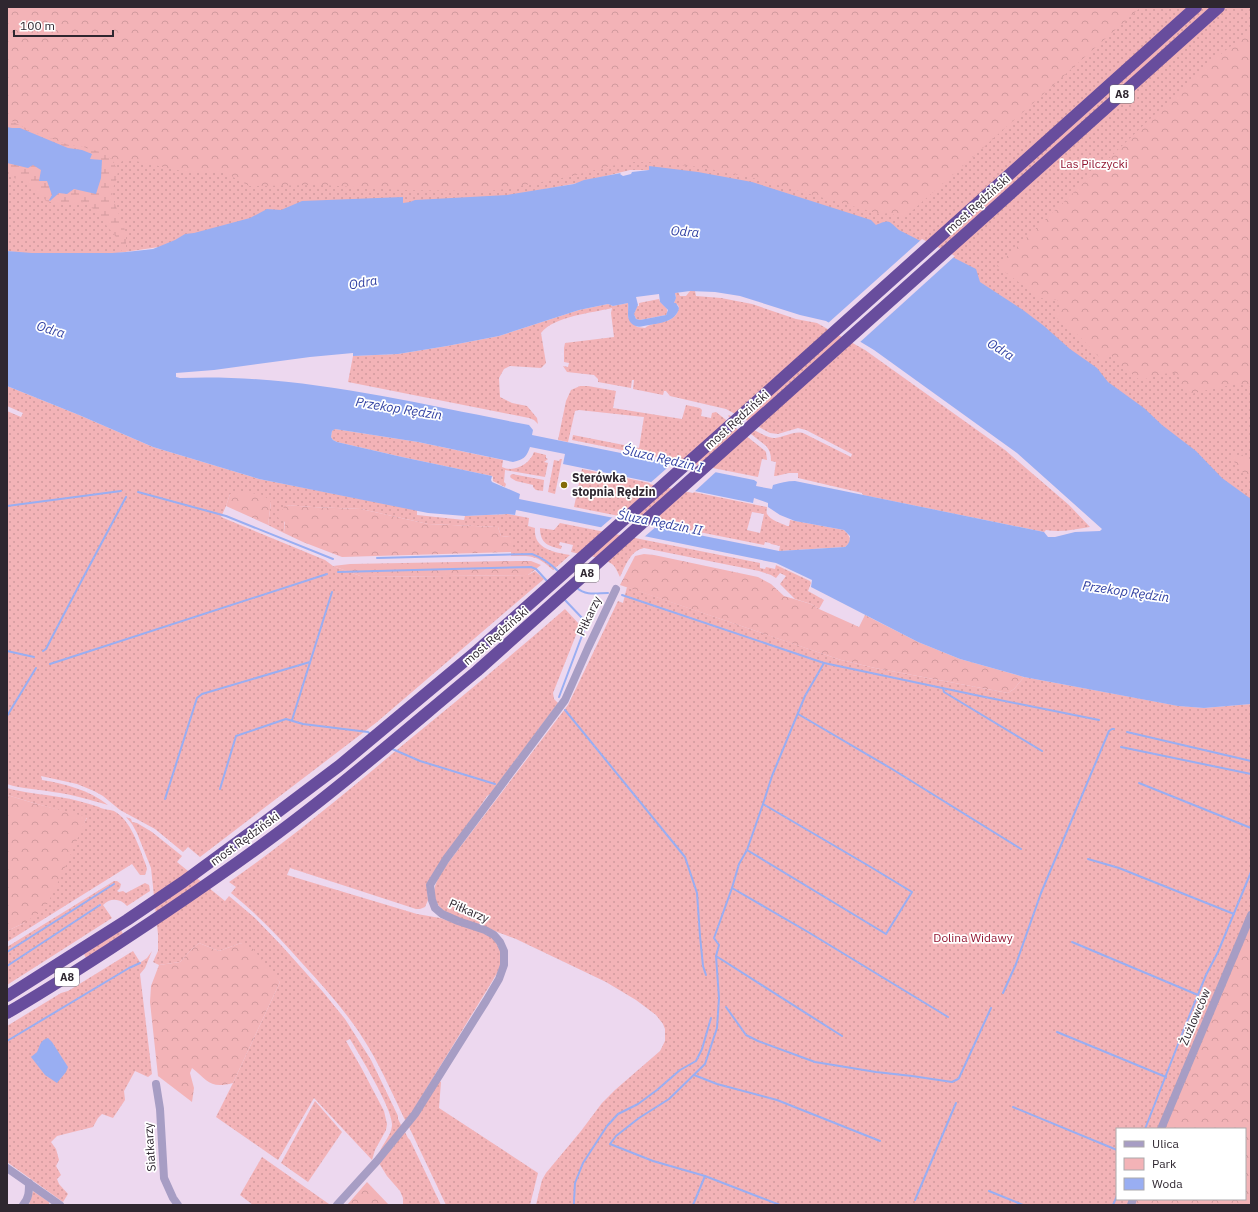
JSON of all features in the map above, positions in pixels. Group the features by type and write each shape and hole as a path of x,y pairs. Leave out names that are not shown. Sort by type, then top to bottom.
{"highway":[{"name":"most Rędziński","path":"7,996 118,926 183,882 339,766 478,650 1196,7"},
{"name":"most Rędziński","path":"7,1013 34,998 126,938 237,862 360,769 477,672 1219,7"}],"street":[{"name":"Piłkarzy","path":"337,1205 377,1161 415,1114 466,1034 498,979 504,965 504,951 500,942 494,935 485,930 442,914 435,908 432,900 430,885 446,859 565,700 616,589"},
{"name":"Żużlowców","path":"1161,1128 1251,915"},
{"name":"Siatkarzy","path":"156,1084 160,1110 164,1178 173,1198 178,1205"},
{"path":"7,1168 59,1205"},
{"path":"23,1205 28,1200 29,1183"}],"green space":[{"name":"Las Pilczycki","path":"7,7 1251,7 1251,500 876,225 649,170 630,170 578,183 506,196 111,254 32,254 7,251"},
{"path":"7,7 1141,7 903,219 890,213 880,214 753,178 700,167 649,162 632,162 572,176 506,189 486,191 402,190 322,185 249,186 224,172 191,173 126,159 116,165 110,158 83,147 69,145 36,133 7,119"},
{"path":"1251,30 1251,387 1236,384 1191,394 1182,386 1177,373 1157,374 1141,381 1119,364 1110,354 1102,360 1079,336 1057,318 1056,313 1062,306 1057,300 1040,298 997,266 1201,70"},
{"path":"7,119 36,133 69,145 104,153 110,158 118,170 112,196 126,233 126,252 122,252 116,237 88,203 61,203 46,201 24,179 17,179 7,176 7,162 33,164 41,170 39,181 47,181 53,195 59,193 67,194 92,154 82,150 68,148 21,128 7,127"},
{"path":"690,291 695,291 696,296 721,298 752,304 796,319 817,323 865,350 1005,450 1069,505 1090,527 1063,531 1046,530 1044,532 863,495 862,493 798,478 798,473 774,476 776,462 771,461 768,449 728,416 729,415 771,438 803,433 851,457 852,454 806,430 798,428 778,434 770,433 726,409 670,396 666,391 664,391 663,395 633,389 634,380 632,380 631,388 598,382 598,379 594,375 567,372 563,366 568,367 569,363 564,362 565,343 614,337 611,313 612,308 574,316 547,327 541,333 546,363 541,368 510,366 504,369 499,378 500,397 512,403 527,406 537,418 538,424 529,418 348,382 353,356 398,354 499,336 579,310 608,304 613,306 628,303 628,317 637,327 645,328 673,318 677,314 679,308 678,305 674,303 676,297 675,293 678,292 680,296 686,296"},
{"path":"659,299 667,308 666,315 640,320 636,319 634,314 637,306 639,306 639,303"},
{"path":"7,386 153,447 259,479 417,510 417,515 464,520 465,516 508,514 529,518 528,526 535,528 537,541 541,545 551,551 570,555 553,570 542,561 534,557 511,556 511,537 501,536 498,527 428,524 361,509 285,505 284,533 268,525 271,502 230,494 221,517 325,560 333,566 363,577 528,575 535,571 544,579 377,722 200,857 188,847 183,852 155,829 120,810 103,796 77,784 41,776 42,780 77,788 93,795 108,805 67,794 7,784 7,411 21,417 23,413 7,406"},
{"path":"580,386 616,391 613,408 682,419 686,405 700,408 702,410 701,416 711,418 712,413 716,412 764,450 766,452 767,460 762,459 758,477 572,440 573,435 639,448 644,417 579,410 575,411 568,442 558,440 566,401 571,390"},
{"path":"335,429 418,442 503,460 502,467 507,469 516,468 525,464 534,452 546,455 546,458 548,459 544,462 548,463 545,477 505,470 505,487 493,481 492,476 337,442 331,437 332,431"},
{"path":"1241,454 1251,461 1251,480 1231,458"},
{"path":"562,459 555,494 548,492 554,460 559,461"},
{"path":"582,469 767,507 768,516 773,520 787,526 789,526 790,520 844,530 848,534 850,541 845,547 779,551 780,546 770,543 765,542 764,545 574,507","holes":["752,512 764,514 760,533 747,530"]},
{"path":"512,474 544,480 543,491 536,490 533,485 516,481 511,478 510,476"},
{"path":"246,492 263,495 271,502 268,525 226,506 230,494"},
{"path":"285,505 361,509 428,524 498,527 501,536 511,537 511,552 342,557 284,533 285,522 278,518"},
{"path":"560,523 760,563 760,568 765,569 766,567 775,569 776,565 810,581 811,583 808,591 824,600 819,609 811,604 795,599 780,584 786,576 780,573 776,578 759,571 644,548 632,555 620,577 612,564 598,558 571,552 573,545 560,542 559,545 562,546 561,549 553,547 543,541 540,528 554,530"},
{"path":"644,554 758,577 771,584 784,596 811,604 859,627 865,615 918,642 960,659 1024,677 1014,689 1008,693 875,668 841,660 620,585 635,556"},
{"path":"531,561 541,565 528,575 363,577 333,566 350,564"},
{"name":"Dolina Widawy","path":"627,587 841,660 875,668 1008,693 1014,689 1024,677 1179,706 1204,708 1251,704 1251,1205 536,1205 542,1180 546,1173 602,1103 660,1051 665,1041 665,1029 656,1015 636,1000 606,982 516,939 444,912 436,901 434,890 445,867 568,705 618,601 623,603"},
{"path":"565,609 580,625 553,693 554,699 558,703 487,796 427,886 428,900 425,907 416,909 290,868 287,875 417,914 440,918 486,934 499,947 501,961 498,972 406,1122 374,1057 362,1036 346,1014 259,917 231,893 236,887 229,882 294,834 336,800 524,645"},
{"path":"7,788 69,799 114,811 120,815 130,827 134,835 146,865 147,869 145,875 140,875 132,864 7,942 7,931 24,923 87,818 7,795"},
{"path":"7,795 87,817 45,909 24,923 7,931"},
{"path":"126,817 131,819 132,822 137,823 152,832 182,856 177,862 225,901 229,896 255,918 323,992 345,1019 371,1060 402,1127 379,1154 392,1126 388,1108 350,1039 346,1041 384,1111 387,1124 386,1130 375,1150 372,1160 314,1098 278,1160 216,1117 280,982 241,943 219,951 199,943 180,962 159,965 153,962 158,951 158,934 151,868 137,833"},
{"path":"114,881 121,884 117,891 119,892 123,891 126,893 145,883 149,885 150,891 127,906 118,900 109,901 103,905 112,918 7,985 7,947"},
{"path":"1251,925 1251,1205 1135,1205 1137,1200 1246,1200 1246,1128 1166,1128"},
{"path":"121,930 123,934 86,958 84,954"},
{"path":"199,943 219,951 241,943 253,949 280,982 233,1083 219,1085 210,1083 192,1068 190,1073 194,1088 192,1102 158,1076 150,1002 151,986 159,965 180,962"},
{"path":"133,951 141,962 147,958 152,951 145,968 140,974 152,1074 148,1077 135,1071 124,1091 125,1100 113,1118 102,1114 93,1127 57,1136 51,1142 56,1149 59,1160 56,1166 61,1175 57,1179 59,1184 68,1194 63,1202 7,1162 7,1026"},
{"path":"439,1081 441,1082 439,1108 538,1173 530,1205 446,1205 409,1127"},
{"path":"315,1101 342,1132 308,1182 281,1163"},
{"path":"405,1132 441,1205 403,1205 403,1198 400,1191 387,1176 379,1163"},
{"path":"262,1157 329,1205 253,1205 240,1195"},
{"path":"367,1182 389,1205 347,1205"},
{"path":"33,1191 49,1202 49,1204 29,1205"}],"water":[{"path":"7,127 20,128 68,148 82,150 92,154 90,159 102,160 101,178 96,194 74,189 67,194 59,193 50,201 49,200 52,195 47,181 39,181 41,170 33,165 28,168 7,163"},
{"path":"649,166 698,172 752,182 871,220 876,225 889,222 899,230 976,269 980,282 1023,310 1070,349 1097,368 1108,382 1144,408 1162,425 1196,451 1222,478 1251,499 1251,704 1204,708 1178,706 1024,677 960,659 918,642 811,587 812,580 776,563 516,510 515,515 465,516 428,513 259,479 153,447 7,386 7,251 32,253 112,253 153,249 185,234 250,218 267,209 281,210 302,201 403,197 403,203 415,200 507,195 574,184 584,180 621,173 620,174 623,176 631,174 632,172 649,170","holes":["690,291 715,292 740,296 800,315 826,321 874,350 1017,453 1102,529 1100,531 1075,532 1055,537 1048,537 1044,532 795,481 773,485 772,489 756,486 757,482 754,480 532,435 533,430 529,425 399,399 355,391 268,380 176,377 176,373 214,370 310,357 353,353 353,356 398,354 447,346 499,336 579,310 608,304 613,306 628,303 629,321 637,327 667,321 675,316 679,308 676,303 674,303 676,298 675,293","659,294 660,302 668,310 666,315 640,320 636,319 634,314 638,305 636,297","335,429 418,442 513,462 524,458 530,447 565,454 563,464 753,503 754,498 768,503 768,507 780,515 795,521 844,530 850,536 849,541 845,547 779,551 519,499 520,494 492,482 492,476 337,442 331,437 332,431"]},
{"path":"48,1038 68,1067 57,1083 45,1075 31,1057 37,1052 42,1042"}],"pier":[{"path":"922,239 955,256 859,343 827,324"},
{"path":"675,461 718,470 693,493 649,484"},
{"path":"614,516 658,525 643,538 599,529"}],"waterway":[{"path":"7,506 121,491"},
{"path":"138,492 226,516 333,559"},
{"path":"43,651 46,649 126,497"},
{"path":"377,558 532,554 540,557 559,572"},
{"path":"338,572 531,567 536,569 547,581"},
{"path":"50,664 327,574"},
{"path":"577,588 580,591 588,593 608,593"},
{"path":"292,720 332,592"},
{"path":"622,595 824,663 1099,720"},
{"path":"559,697 586,625 584,620 564,599"},
{"path":"7,651 34,657"},
{"path":"165,799 197,698 202,694 310,662"},
{"path":"780,1205 705,1176 653,1161 610,1144 616,1136 639,1118 669,1099 705,1064 717,1028 719,998 716,956 719,945 714,938 739,864 747,850 772,776 805,696 824,663"},
{"path":"7,716 36,668"},
{"path":"943,688 944,692 1042,751"},
{"path":"565,710 685,857 697,893 703,966 706,975"},
{"path":"798,714 892,769 1021,849"},
{"path":"220,789 236,736 286,719 303,724 368,732 370,734"},
{"path":"1003,993 1016,964 1041,893 1109,731 1114,729"},
{"path":"1127,732 1251,761"},
{"path":"1121,747 1251,774"},
{"path":"390,748 420,761 495,784"},
{"path":"1139,783 1251,828"},
{"path":"747,850 886,934 912,892 763,804"},
{"path":"1088,859 1119,868 1234,914"},
{"path":"1145,1128 1206,975 1218,952 1251,872"},
{"path":"7,952 114,884"},
{"path":"732,888 948,1017"},
{"path":"7,966 100,905"},
{"path":"1072,942 1198,995"},
{"path":"716,956 842,1036"},
{"path":"7,1041 129,968 140,963"},
{"path":"726,1007 746,1035 758,1041 815,1062 952,1082 959,1078 991,1008"},
{"path":"574,1205 575,1183 583,1163 607,1126 618,1114 638,1104 680,1070 696,1061 702,1049 711,1018"},
{"path":"1057,1032 1166,1077"},
{"path":"694,1075 717,1084 777,1100 880,1141"},
{"path":"915,1200 956,1103"},
{"path":"1013,1107 1116,1150"},
{"path":"693,1205 705,1176"},
{"path":"989,1191 1023,1205"},
{"path":"1113,1205 1116,1198"}],"place":[{"name":"Sterówka stopnia Rędzin","path":"564,485"}],"water label":[{"name":"Odra","path":"685,231"},
{"name":"Odra","path":"363,282"},
{"name":"Odra","path":"51,329"},
{"name":"Odra","path":"1001,349"},
{"name":"Przekop Rędzin","path":"399,408"},
{"name":"Śluza Rędzin I","path":"663,458"},
{"name":"Śluza Rędzin II","path":"660,522"},
{"name":"Przekop Rędzin","path":"1126,591"}]}
